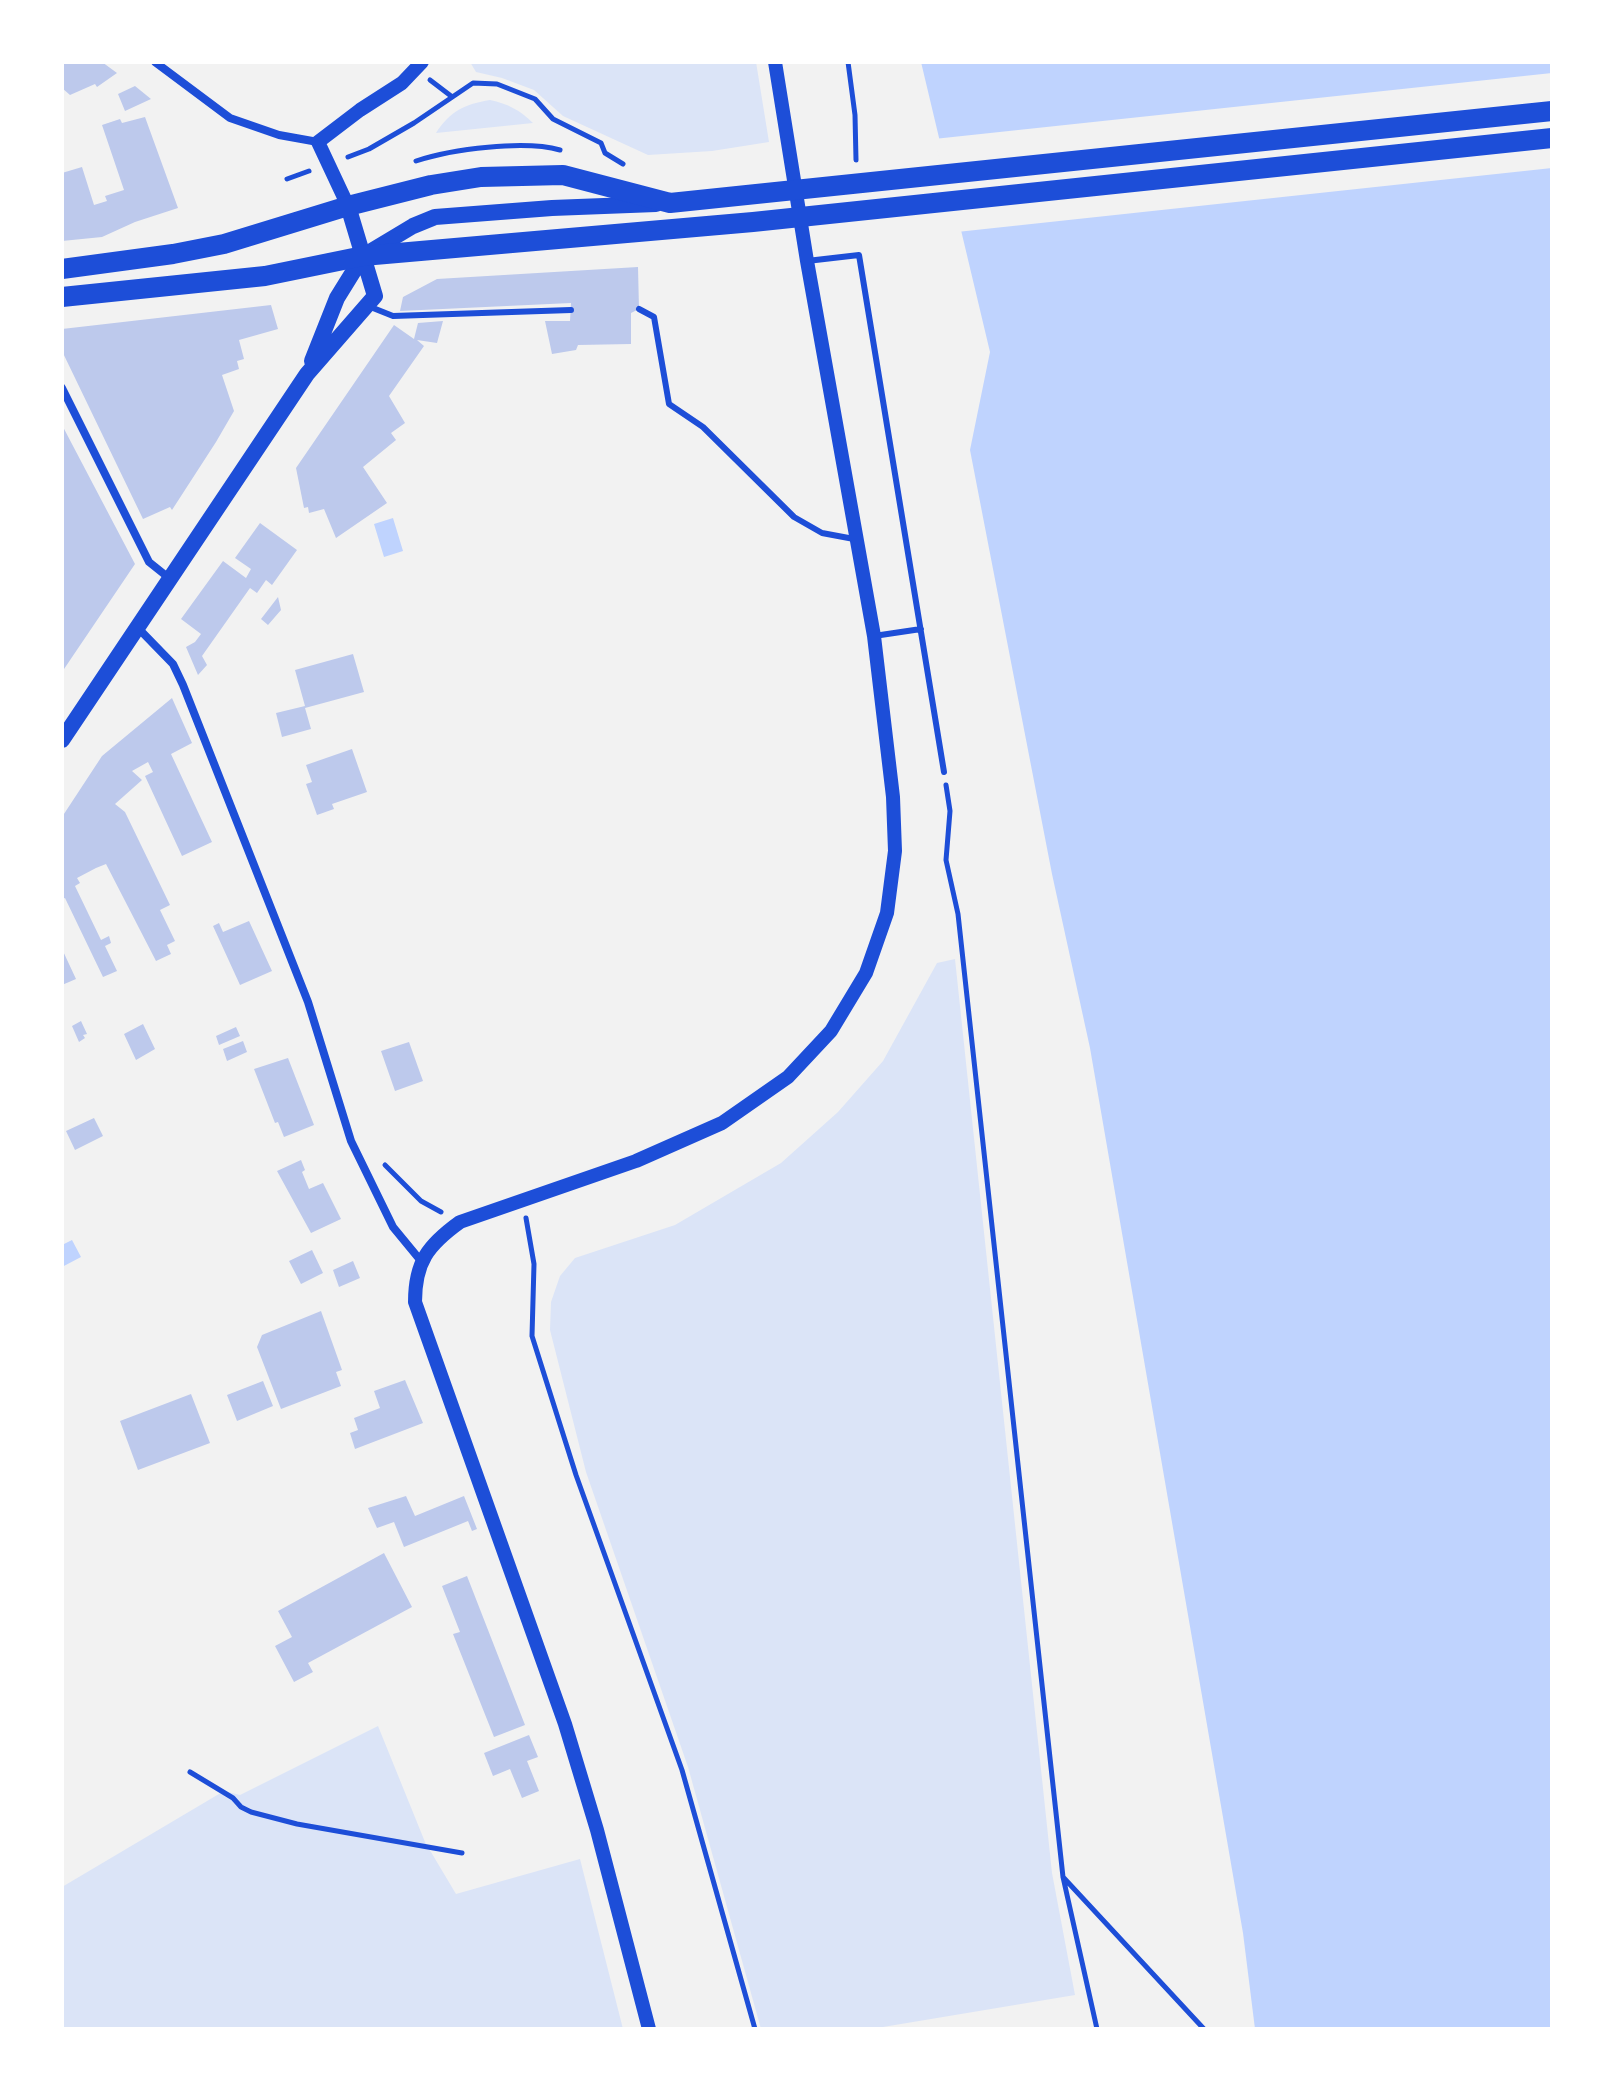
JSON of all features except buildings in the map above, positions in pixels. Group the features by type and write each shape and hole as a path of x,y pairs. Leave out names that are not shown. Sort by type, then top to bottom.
{"main road":[{"path":"307,374 337,298 363,256 393,236 435,217 750,197 1552,111"},
{"path":"62,297 265,276 363,256 753,222 1552,138"},
{"path":"62,269 224,244 348,206 431,185 481,177 563,175 670,203"},
{"path":"62,740 307,374 375,296 348,206"}],"street":[{"path":"155,62 230,118 279,135 318,142 402,83 422,62"},
{"path":"649,2029 597,1830 565,1724 415,1302 415,1282 421,1261 436,1239 460,1222 636,1161 722,1123 788,1077 831,1031 866,973 887,913 895,851 893,797 874,636 775,62"},
{"path":"318,142 348,206"},
{"path":"62,388 149,562 169,578"},
{"path":"137,627 173,664 183,685 308,1002 351,1141 393,1227 421,1261"}],"lane":[{"path":"807,261 859,255 944,772"},
{"path":"368,306 393,316 571,310"},
{"path":"639,309 654,317 669,404 703,427 794,517 822,533 858,540"},
{"path":"874,636 921,629"}],"path":[{"path":"435,83 451,96"},
{"path":"369,149 473,83 497,84 535,99 553,119 601,143 605,153 629,167"},
{"path":"944,772 950,811 946,860 958,914 1063,1877 1097,2029"},
{"path":"522,1201 534,1264 532,1336 576,1475 682,1770 755,2029"},
{"path":"190,1772 251,1812 297,1824 462,1853"},
{"path":"1063,1877 1204,2029"}],"shaded area":[{"path":"470,62 756,62 769,142 712,151 648,155 563,116 534,90 476,72"},
{"path":"490,100 513,108 533,123 436,133 459,110"},
{"path":"955,959 1052,1873 1075,1995 871,2029 761,2029 688,1767 586,1472 550,1330 551,1302 560,1276 575,1258 675,1225 781,1163 838,1112 883,1061 937,963"},
{"path":"378,1726 425,1842 456,1894 580,1859 623,2029 62,2029 62,1887 224,1791 240,1795"}],"water":[{"path":"921,62 1552,62 1552,2029 1255,2029 1243,1933 1090,1048 1052,874 970,450 990,352"},
{"path":"393,518 403,551 384,557 374,524"},
{"path":"72,1240 81,1257 62,1267 62,1245"}],"pier":[{"path":"1552,73 1552,168 957,232 934,139"}]}
